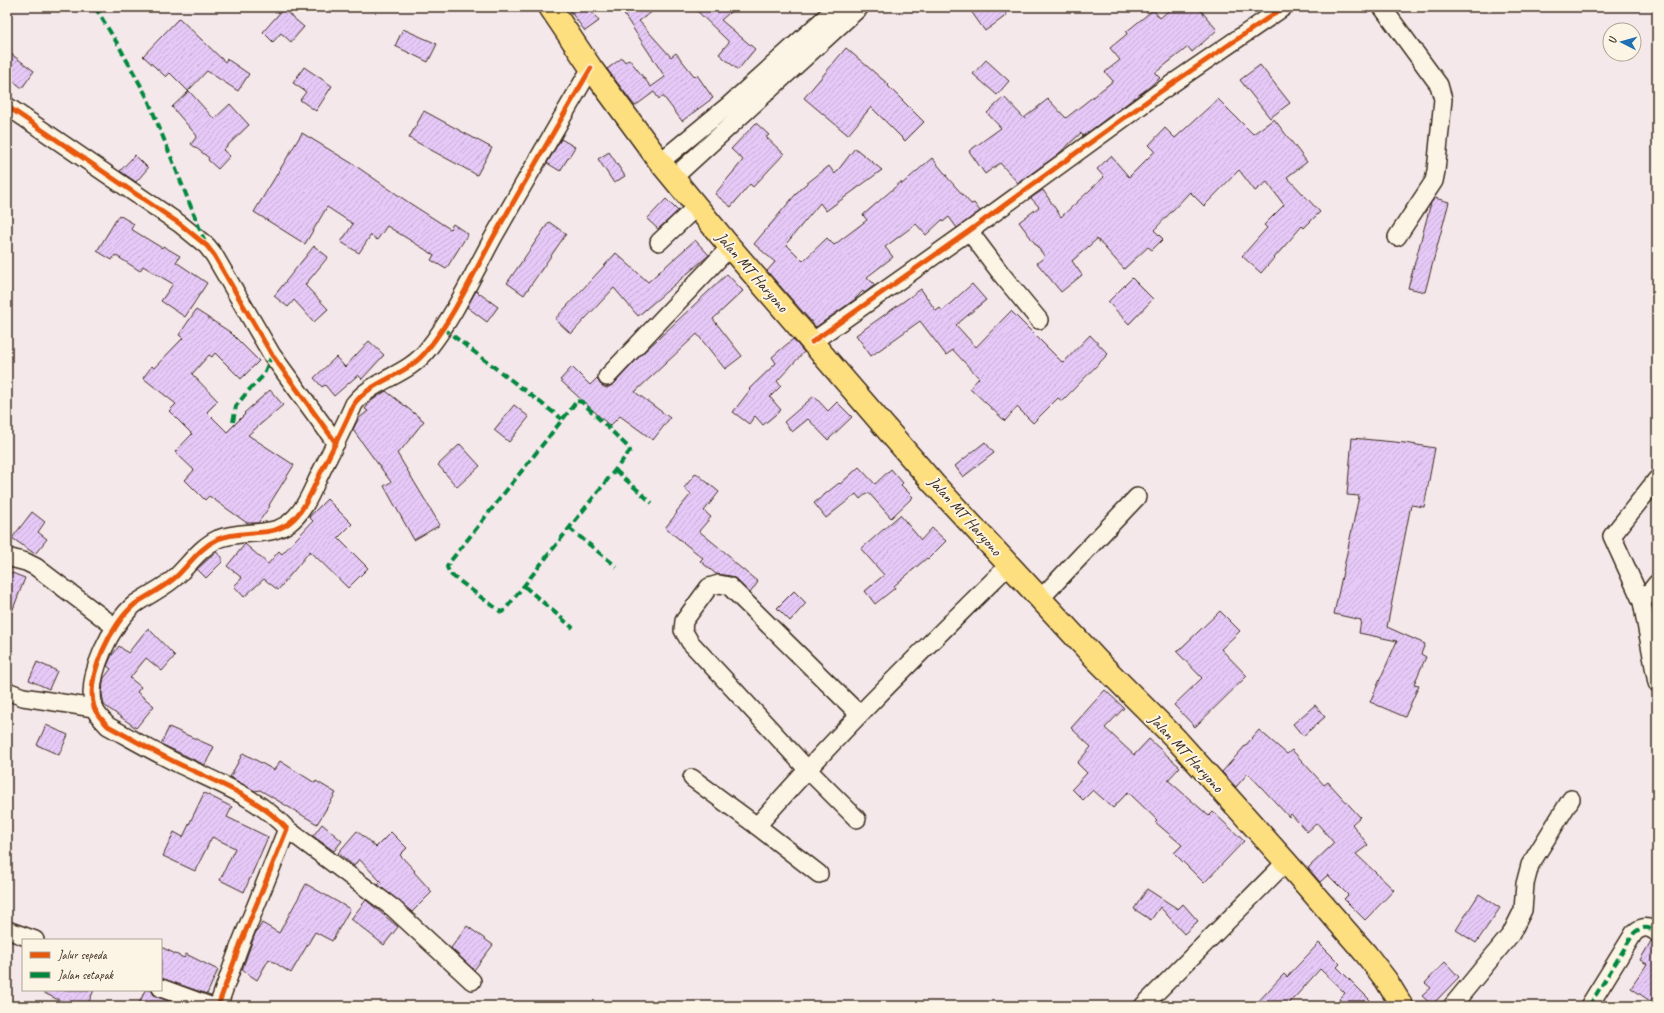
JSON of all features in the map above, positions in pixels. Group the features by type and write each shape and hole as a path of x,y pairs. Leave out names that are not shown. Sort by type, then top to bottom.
{"main road":[{"name":"Jalan MT Haryono","path":"550,7 591,68 666,170 730,247 894,439 1096,659 1175,738 1286,862 1366,954 1386,980 1402,1006"}],"street":[{"path":"666,170 729,104 837,7"},
{"path":"666,170 860,7"},
{"path":"812,342 969,231 1157,94 1284,7"},
{"path":"1382,7 1439,85 1443,99 1434,181 1397,237"},
{"path":"472,981 393,908 288,829 275,816 248,798 178,764 108,726 101,720 94,708 93,685 105,644 115,627 134,605 177,576 200,551 218,539 237,534 276,530 289,523 300,511 336,443 354,404 369,389 394,377 418,361 443,328 527,178 591,68"},
{"path":"7,106 180,224 207,246 223,269 272,355 336,443"},
{"path":"659,242 696,207"},
{"path":"969,231 1002,275 1039,320"},
{"path":"607,377 730,247"},
{"path":"1657,479 1612,536 1642,602 1657,683"},
{"path":"1041,598 1137,497"},
{"path":"7,557 26,562 36,567 115,627"},
{"path":"758,826 807,769 1009,565"},
{"path":"1642,602 1657,583"},
{"path":"857,819 807,769 685,635 682,625 684,621 709,587 719,584 729,586 860,714"},
{"path":"7,691 34,700 94,708"},
{"path":"692,778 758,826 819,874"},
{"path":"1452,1006 1511,934 1523,910 1530,865 1571,799"},
{"path":"218,1006 243,938 288,829"},
{"path":"1143,1006 1286,862"},
{"path":"1589,1006 1634,933 1645,927 1657,933"},
{"path":"7,930 32,939"},
{"path":"162,988 210,1006"}],"building":[{"path":"567,7 588,7 599,21 585,31"},
{"path":"619,7 659,7 639,21 671,57 676,53 695,77 697,75 713,98 682,121 663,96 659,99 654,92 635,106 607,69 622,58 625,62 629,59 651,87 665,77"},
{"path":"693,7 736,7 721,20 755,49 738,70 719,54 729,42"},
{"path":"968,7 1001,7 1007,15 985,31"},
{"path":"1173,7 1198,7 1217,30 1192,52 1188,47 1155,73 1160,78 1148,88 1083,136 1081,133 1056,156 1018,183 1000,163 985,174 969,151 1001,128 987,113 1004,97 1024,118 1048,99 1066,118 1113,81 1105,72 1120,60 1110,48 1127,34 1126,32 1153,10 1160,18"},
{"path":"283,9 304,27 291,42 281,33 273,42 263,32"},
{"path":"179,18 225,62 227,59 249,74 238,91 207,71 188,91 170,73 166,77 143,56"},
{"path":"403,29 437,44 428,62 395,46"},
{"path":"846,48 889,85 888,86 924,122 905,141 871,107 848,135 804,98"},
{"path":"7,51 34,71 22,88 7,76"},
{"path":"986,60 1009,81 997,95 973,74"},
{"path":"1260,65 1290,103 1270,118 1240,80"},
{"path":"304,67 332,86 316,111 300,100 306,92 293,83"},
{"path":"189,91 214,119 230,104 249,125 223,150 230,156 218,169 208,160 209,158 191,144 197,136 172,107"},
{"path":"1218,99 1253,134 1274,119 1307,162 1287,177 1320,212 1304,228 1302,226 1261,273 1242,256 1267,228 1264,225 1284,205 1267,182 1255,191 1239,170 1204,206 1190,192 1154,230 1163,239 1152,250 1148,247 1124,269 1097,239 1072,261 1082,275 1061,292 1037,263 1045,257 1019,222 1039,207 1031,198 1043,190 1061,217 1104,177 1097,169 1111,156 1129,177 1155,151 1149,145 1165,128 1175,138"},
{"path":"424,111 492,148 477,175 409,138"},
{"path":"756,123 769,135 766,137 784,154 753,187 750,184 731,207 715,194 743,160 731,149"},
{"path":"302,133 353,164 450,229 453,224 468,234 446,269 431,260 434,255 387,226 377,240 371,235 359,253 341,242 353,224 327,207 305,244 254,212"},
{"path":"561,139 575,147 560,171 547,163"},
{"path":"855,148 882,170 826,211 820,203 786,244 803,261 827,238 834,245 867,220 863,215 901,182 902,184 932,158 971,204 974,203 980,211 957,228 949,217 943,222 942,220 926,235 916,224 885,247 893,257 867,277 875,285 864,293 863,291 854,300 816,327 767,271 775,262 754,244 801,188 829,166 835,174"},
{"path":"609,152 625,176 614,183 598,159"},
{"path":"135,155 148,168 136,182 120,171"},
{"path":"1435,198 1449,202 1425,292 1408,288 1431,203"},
{"path":"666,199 678,211 658,229 647,219"},
{"path":"119,215 134,224 131,229 162,248 163,246 180,256 176,262 207,283 185,317 161,301 173,284 143,266 140,271 115,255 112,260 97,251"},
{"path":"549,222 566,234 524,295 507,283"},
{"path":"695,240 709,255 638,316 614,288 571,334 555,319 616,253 648,282"},
{"path":"314,246 328,257 305,285 328,309 314,322 294,300 288,307 274,296"},
{"path":"727,274 743,291 713,319 742,356 725,369 697,334 635,392 670,418 653,440 620,416 610,426 560,380 572,367 590,385 597,378 600,384 604,387 607,388 614,384 641,355"},
{"path":"1132,278 1153,299 1129,324 1108,302"},
{"path":"972,284 986,300 956,325 976,347 1011,311 1063,363 1090,335 1108,354 1062,401 1058,398 1033,423 1017,407 1005,421 970,388 979,378 953,350 946,355 920,321 871,356 856,335 921,289 936,311 940,308 942,311"},
{"path":"476,291 498,307 487,322 467,307"},
{"path":"196,310 230,332 259,361 241,379 215,353 212,357 209,355 192,374 218,401 207,412 227,432 245,414 244,413 270,390 283,405 248,435 294,465 269,505 270,506 258,523 247,523 209,496 205,500 185,480 194,470 175,452 192,434 169,411 176,404 143,378 152,366 154,368 183,338 179,335"},
{"path":"793,339 804,352 777,381 781,386 770,397 781,410 763,425 755,416 749,424 733,412 750,390 749,389 776,363 772,357"},
{"path":"369,341 384,355 362,379 358,375 334,396 325,385 322,387 314,378 336,357 345,367"},
{"path":"386,391 424,421 402,449 397,453 440,525 414,540 384,486 391,482 353,430 358,419 368,411 365,409 371,401"},
{"path":"814,396 828,411 837,402 852,417 828,440 808,419 792,432 784,422"},
{"path":"514,405 529,417 509,442 494,430"},
{"path":"1352,438 1405,443 1435,448 1424,507 1411,505 1387,627 1425,644 1421,654 1426,657 1414,684 1419,685 1405,717 1370,702 1397,641 1359,633 1361,620 1334,614 1359,496 1347,495"},
{"path":"985,442 994,453 963,477 955,466"},
{"path":"460,444 480,466 457,487 438,465"},
{"path":"859,467 875,484 891,469 903,483 901,485 913,497 891,518 868,492 860,499 856,494 826,518 814,503 839,483 840,484"},
{"path":"696,473 719,492 704,511 711,517 699,531 758,582 750,593 731,576 716,574 700,561 703,558 665,528 691,494 684,488"},
{"path":"327,499 352,524 338,538 368,568 348,588 310,551 278,590 264,579 244,597 234,586 242,578 227,566 245,544 268,564 279,551 282,554 313,521 309,517"},
{"path":"32,512 45,522 38,532 47,539 35,554 12,538"},
{"path":"900,515 921,540 932,528 946,541 928,559 927,558 894,586 895,588 875,604 865,591 884,575 861,549"},
{"path":"216,552 222,557 222,562 206,578 197,569"},
{"path":"7,571 25,578 8,622 7,622"},
{"path":"794,591 806,603 790,621 777,608"},
{"path":"1220,611 1240,631 1221,649 1247,676 1195,727 1174,705 1202,678 1177,652"},
{"path":"148,628 175,656 162,671 146,658 130,678 141,687 137,692 154,706 136,728 104,705 102,694 103,682 104,678 111,669 107,666 112,655 119,646 128,653"},
{"path":"37,662 57,671 49,689 29,680"},
{"path":"1105,690 1124,708 1105,728 1134,755 1149,739 1180,767 1168,780 1209,816 1213,812 1244,841 1204,883 1174,853 1182,845 1155,822 1157,820 1128,792 1113,808 1093,790 1083,800 1072,789 1087,773 1077,763 1091,747 1071,728"},
{"path":"1315,705 1325,717 1303,736 1293,724"},
{"path":"46,725 68,735 59,755 37,745"},
{"path":"169,727 214,747 205,765 161,744"},
{"path":"1259,730 1287,754 1292,750 1324,785 1328,782 1360,817 1352,824 1368,845 1356,854 1394,890 1365,920 1344,899 1348,895 1328,875 1320,882 1308,868 1334,843 1317,823 1307,832 1291,814 1289,817 1248,773 1236,787 1222,772"},
{"path":"243,753 274,770 280,761 315,783 316,781 336,793 317,824 260,790 255,791 230,777"},
{"path":"204,793 232,807 227,817 268,837 244,892 220,880 235,848 212,837 195,871 163,856 174,832 183,837"},
{"path":"322,824 342,841 334,851 313,836"},
{"path":"357,831 376,847 391,832 407,848 400,855 432,892 412,912 378,885 381,882 359,859 354,866 338,853"},
{"path":"306,884 350,909 332,941 315,932 291,973 269,959 257,980 242,970 255,934 262,923 279,933"},
{"path":"1147,889 1178,909 1183,904 1198,921 1184,934 1160,907 1151,920 1134,909"},
{"path":"1479,894 1500,908 1476,943 1456,930"},
{"path":"366,900 398,927 384,945 351,919"},
{"path":"467,926 493,945 474,970 451,948"},
{"path":"1651,941 1657,943 1657,991 1650,1001 1631,988 1647,964 1640,960"},
{"path":"1319,943 1340,964 1337,967 1376,1006 1346,1006 1339,999 1345,993 1320,969 1287,1006 1254,1006 1284,974 1287,977"},
{"path":"162,947 184,958 186,954 218,970 207,994 162,978"},
{"path":"1445,962 1459,977 1432,1005 1422,996 1431,988 1425,983"},
{"path":"40,991 94,991 87,1006 71,1006"},
{"path":"145,991 152,991 154,995 181,1006 138,1006"}],"marked path":[{"path":"95,7 147,97 205,242"},
{"path":"443,328 562,419"},
{"path":"233,422 236,406 263,376 272,355"},
{"path":"577,401 582,402 629,448 630,451 504,611 501,612 450,574 447,567 577,401"},
{"path":"615,470 652,503"},
{"path":"569,528 617,567"},
{"path":"524,586 573,628"},
{"path":"1589,1006 1634,933 1643,928 1651,929 1657,933"}],"cycle path":[{"path":"812,342 969,231 1157,94 1284,7"},
{"path":"218,1006 240,945 287,829 264,808 251,800 162,756 108,726 95,710 92,694 93,680 102,651 126,613 135,604 163,587 178,575 206,546 227,536 264,532 281,528 295,518 311,493 354,404 371,388 401,372 420,358 438,336 591,68"},
{"path":"7,106 180,224 207,246 214,255 272,355 336,443"}]}
